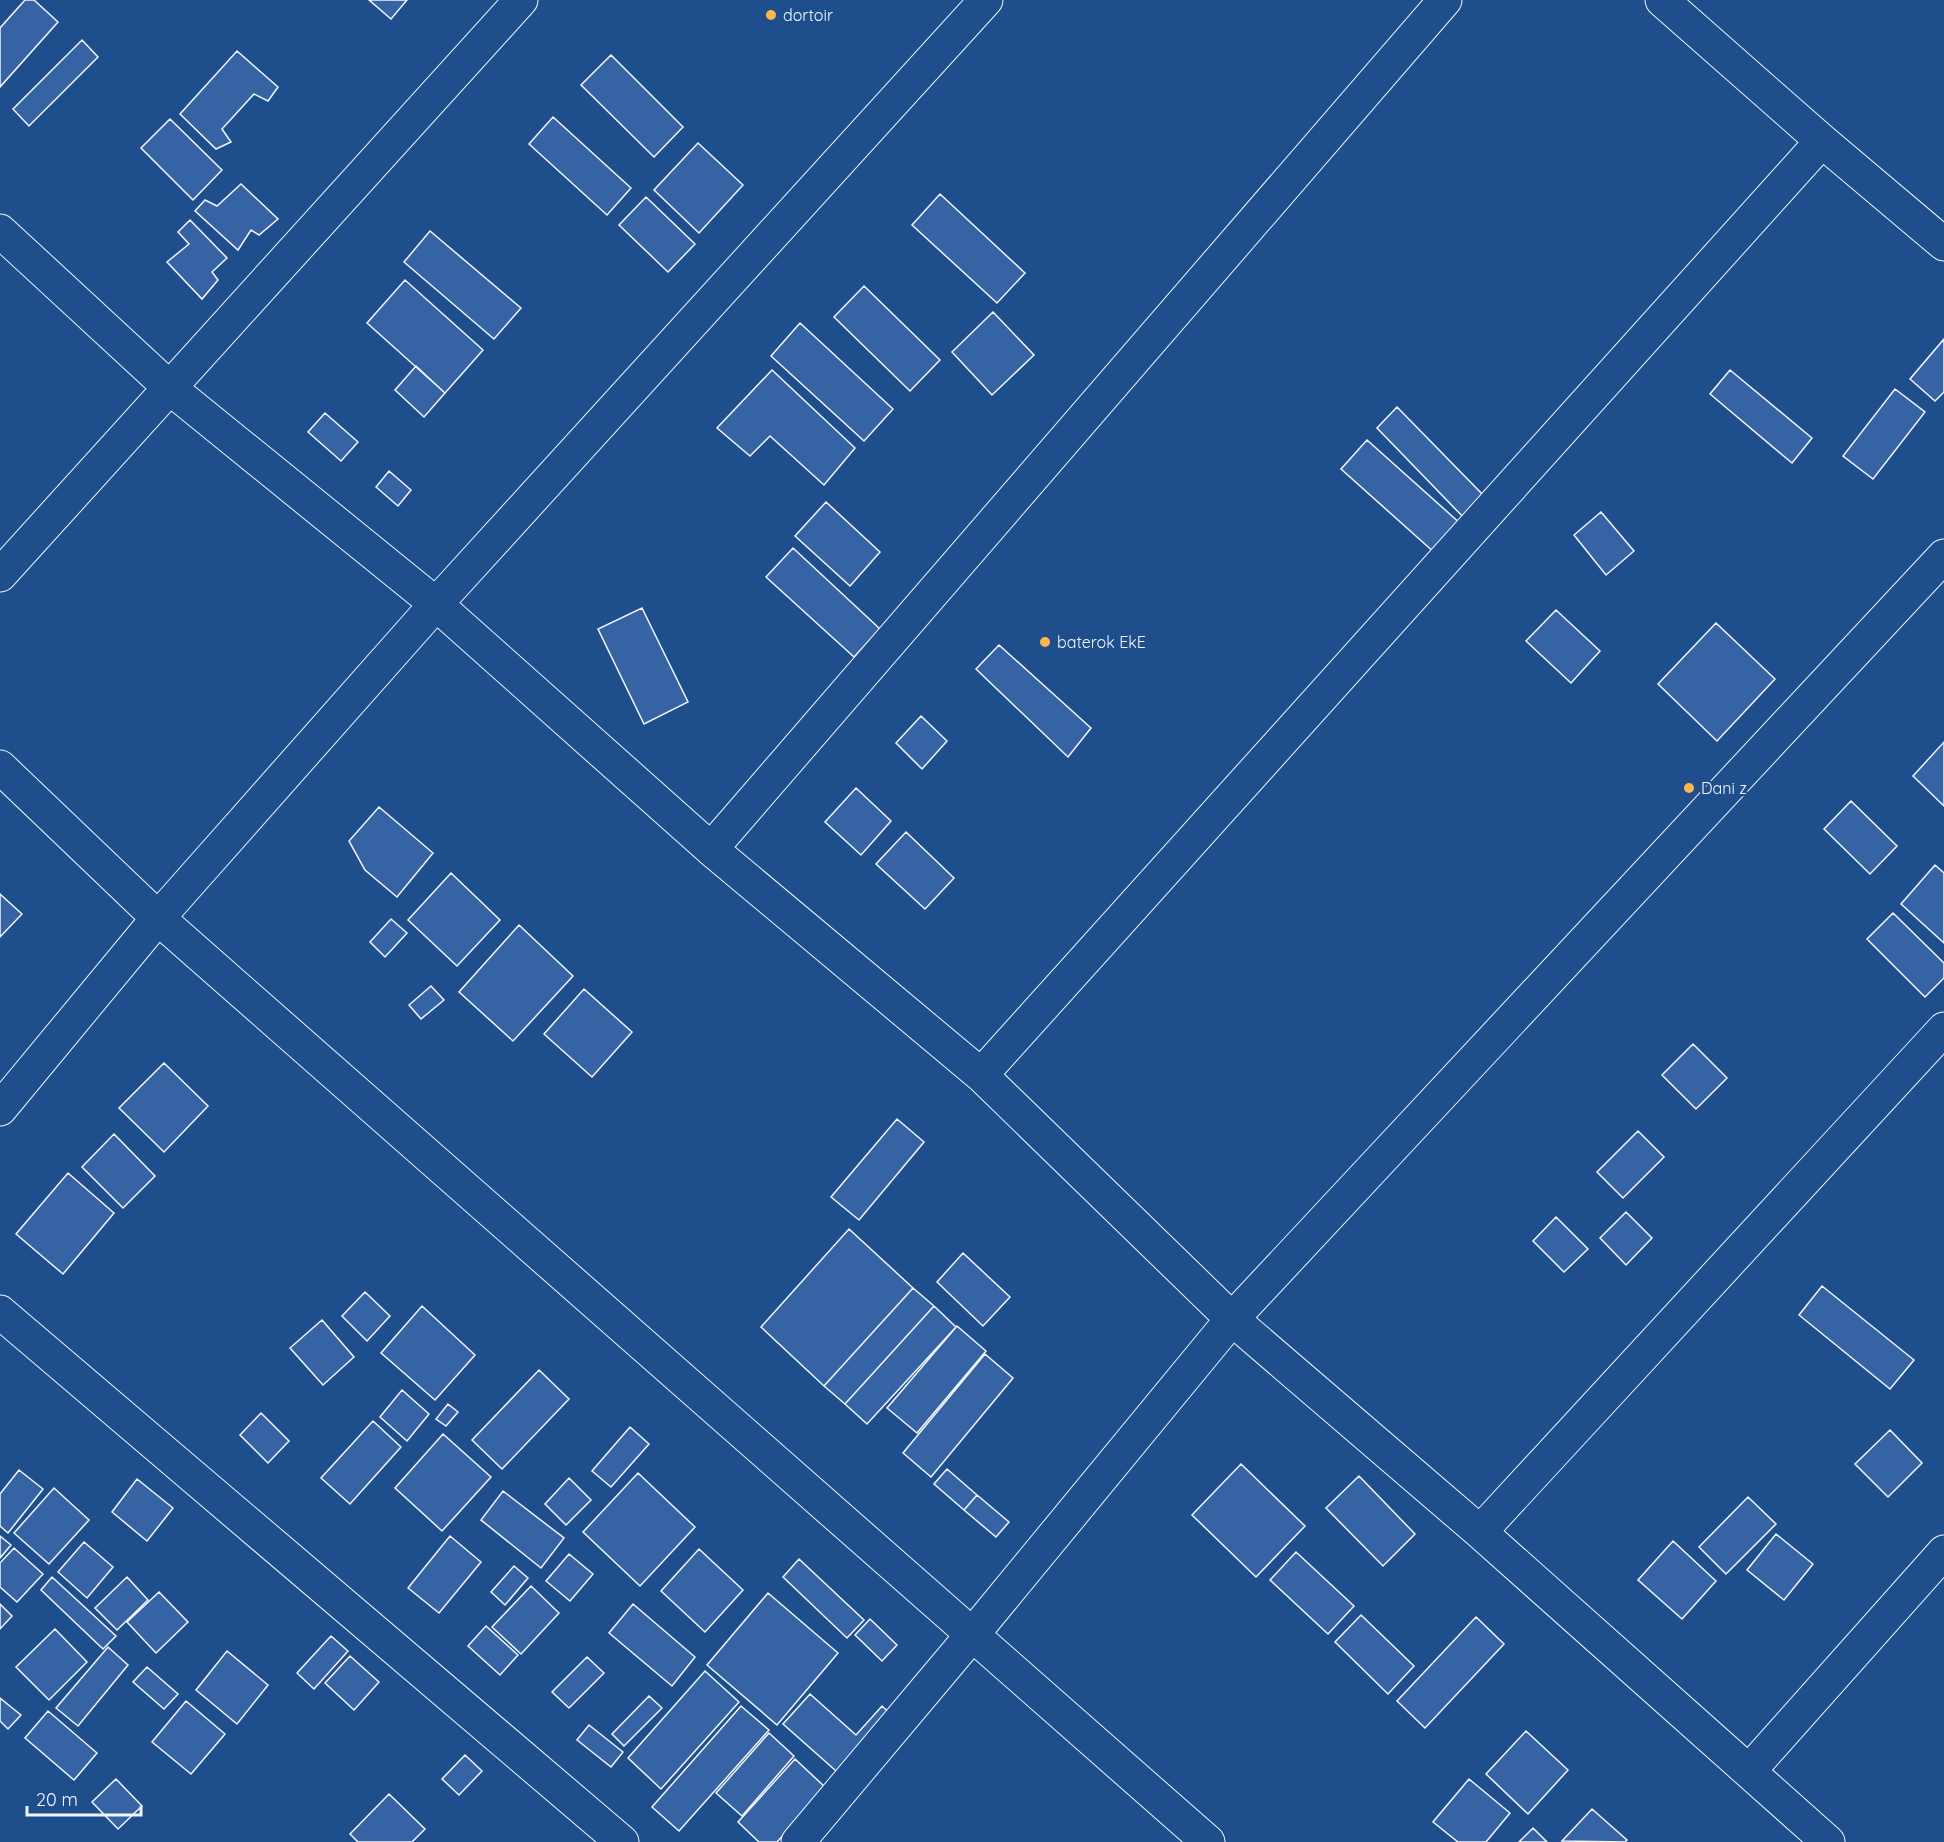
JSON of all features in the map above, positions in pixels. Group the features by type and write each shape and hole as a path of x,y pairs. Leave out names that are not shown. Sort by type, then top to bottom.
{"street":[{"path":"0,576 521,0"},
{"path":"0,1109 158,918 435,604 986,0"},
{"path":"711,849 1445,0"},
{"path":"1662,0 1822,141 1944,244"},
{"path":"981,1075 1822,141"},
{"path":"0,231 171,389 435,604 711,849 981,1075 1232,1319 1480,1532 1828,1842"},
{"path":"798,1842 1232,1319 1944,556"},
{"path":"0,766 158,918 1208,1842"},
{"path":"1480,1532 1944,1029"},
{"path":"0,1312 622,1842"},
{"path":"1749,1771 1944,1552"}],"building":[{"path":"25,0 34,0 58,22 0,87 0,28"},
{"path":"369,0 407,0 391,19"},
{"path":"82,40 98,57 29,126 13,109"},
{"path":"237,51 278,87 268,101 254,94 222,129 231,142 216,149 180,114"},
{"path":"611,55 683,127 654,157 581,85"},
{"path":"553,117 631,188 607,215 529,144"},
{"path":"170,119 222,170 193,200 141,148"},
{"path":"698,143 743,185 699,233 654,190"},
{"path":"241,184 278,219 259,235 251,230 238,250 195,211 205,200 217,206"},
{"path":"940,194 1025,273 997,303 912,225"},
{"path":"646,197 695,244 668,272 619,225"},
{"path":"190,220 227,258 212,272 218,280 202,299 167,262 189,244 178,232"},
{"path":"430,231 521,308 494,339 404,262"},
{"path":"405,280 483,350 445,393 367,323"},
{"path":"864,286 940,360 910,391 834,317"},
{"path":"993,312 1034,355 992,395 952,352"},
{"path":"800,323 893,409 864,441 771,356"},
{"path":"1944,339 1944,392 1935,401 1910,379"},
{"path":"416,366 445,393 424,417 395,390"},
{"path":"772,370 855,448 824,485 770,436 750,456 717,428"},
{"path":"1730,370 1812,438 1792,463 1710,394"},
{"path":"1895,389 1925,412 1873,479 1843,456"},
{"path":"1397,407 1487,499 1466,520 1377,428"},
{"path":"325,413 358,442 341,461 308,432"},
{"path":"1367,440 1462,525 1436,554 1341,469"},
{"path":"389,471 411,490 398,506 376,487"},
{"path":"826,502 880,552 850,586 795,536"},
{"path":"1601,512 1634,551 1606,575 1574,535"},
{"path":"793,548 880,629 854,657 766,577"},
{"path":"642,608 688,702 644,724 598,629"},
{"path":"1556,610 1600,651 1571,683 1526,641"},
{"path":"1716,623 1775,679 1717,741 1658,684"},
{"path":"999,645 1091,728 1068,757 976,669"},
{"path":"921,716 947,741 922,769 896,743"},
{"path":"1944,742 1944,806 1913,776"},
{"path":"856,788 891,821 861,855 825,822"},
{"path":"1851,801 1897,846 1870,874 1824,829"},
{"path":"379,807 433,853 397,897 365,870 349,841"},
{"path":"906,832 954,878 925,909 876,864"},
{"path":"1935,865 1944,873 1944,943 1901,904"},
{"path":"451,873 500,920 457,966 408,920"},
{"path":"0,894 22,914 0,937"},
{"path":"1893,913 1944,963 1944,978 1925,997 1867,939"},
{"path":"391,919 407,933 385,957 370,942"},
{"path":"519,925 573,976 513,1041 459,992"},
{"path":"431,986 444,1000 421,1019 409,1005"},
{"path":"584,989 632,1032 592,1077 544,1034"},
{"path":"1693,1044 1727,1078 1696,1109 1662,1075"},
{"path":"164,1063 208,1106 164,1152 119,1108"},
{"path":"897,1119 924,1142 859,1220 831,1197"},
{"path":"1638,1131 1664,1157 1623,1198 1597,1172"},
{"path":"114,1134 155,1176 123,1208 82,1167"},
{"path":"68,1173 114,1213 63,1274 16,1234"},
{"path":"1626,1212 1652,1238 1626,1265 1600,1238"},
{"path":"1556,1217 1588,1249 1564,1272 1533,1241"},
{"path":"849,1229 913,1288 824,1386 761,1327"},
{"path":"963,1253 1010,1297 983,1326 937,1282"},
{"path":"1822,1286 1914,1360 1890,1389 1799,1315"},
{"path":"913,1288 934,1306 845,1404 824,1386"},
{"path":"365,1292 390,1316 367,1341 342,1316"},
{"path":"422,1306 475,1355 435,1400 381,1353"},
{"path":"934,1306 956,1327 867,1424 845,1404"},
{"path":"322,1320 354,1357 323,1385 290,1348"},
{"path":"957,1326 986,1351 917,1433 887,1408"},
{"path":"985,1354 1013,1378 931,1477 903,1453"},
{"path":"539,1370 569,1399 502,1469 472,1440"},
{"path":"402,1390 429,1414 407,1441 380,1417"},
{"path":"448,1404 458,1412 446,1426 436,1419"},
{"path":"261,1413 289,1441 268,1463 240,1435"},
{"path":"373,1421 401,1447 350,1504 321,1478"},
{"path":"630,1427 649,1444 611,1487 592,1471"},
{"path":"1890,1430 1922,1463 1888,1497 1855,1464"},
{"path":"443,1434 491,1477 442,1531 395,1488"},
{"path":"1241,1464 1305,1526 1256,1577 1192,1515"},
{"path":"947,1469 977,1495 964,1510 934,1484"},
{"path":"19,1470 43,1489 8,1533 0,1526 0,1494"},
{"path":"638,1473 695,1527 640,1586 583,1532"},
{"path":"1359,1476 1415,1534 1383,1566 1326,1508"},
{"path":"569,1478 591,1500 566,1525 545,1504"},
{"path":"137,1479 173,1508 147,1541 112,1512"},
{"path":"54,1488 89,1520 49,1564 14,1533"},
{"path":"503,1491 564,1538 541,1568 481,1520"},
{"path":"977,1495 1009,1522 996,1537 964,1510"},
{"path":"1748,1497 1776,1524 1726,1574 1699,1547"},
{"path":"1776,1534 1813,1564 1784,1600 1747,1570"},
{"path":"0,1536 11,1545 0,1558"},
{"path":"450,1536 481,1562 439,1613 408,1588"},
{"path":"1673,1541 1716,1581 1682,1619 1638,1580"},
{"path":"84,1542 113,1567 87,1598 58,1572"},
{"path":"14,1548 43,1574 17,1602 0,1587 0,1563"},
{"path":"699,1549 743,1590 705,1632 661,1591"},
{"path":"1296,1552 1354,1606 1328,1634 1270,1580"},
{"path":"569,1554 593,1574 570,1601 546,1581"},
{"path":"799,1559 864,1620 847,1638 783,1577"},
{"path":"514,1566 528,1578 505,1605 491,1592"},
{"path":"52,1577 116,1636 103,1649 41,1590"},
{"path":"127,1577 148,1600 117,1630 95,1608"},
{"path":"531,1586 559,1613 521,1654 492,1627"},
{"path":"159,1592 188,1622 156,1653 127,1622"},
{"path":"768,1593 838,1653 777,1725 707,1665"},
{"path":"0,1604 12,1616 0,1629"},
{"path":"633,1604 695,1657 672,1686 609,1633"},
{"path":"1361,1615 1414,1666 1388,1694 1335,1642"},
{"path":"1476,1617 1504,1644 1425,1728 1397,1701"},
{"path":"870,1619 897,1645 882,1661 855,1635"},
{"path":"486,1626 518,1655 500,1675 468,1646"},
{"path":"55,1629 87,1662 49,1700 16,1667"},
{"path":"331,1636 348,1651 314,1689 297,1673"},
{"path":"108,1647 128,1665 78,1726 56,1708"},
{"path":"227,1651 268,1685 237,1724 196,1690"},
{"path":"350,1656 379,1682 354,1710 325,1683"},
{"path":"587,1657 604,1673 569,1708 552,1692"},
{"path":"147,1667 178,1694 164,1709 133,1682"},
{"path":"705,1671 739,1702 661,1789 628,1758"},
{"path":"810,1694 856,1735 882,1706 897,1720 844,1778 783,1724"},
{"path":"649,1696 662,1708 624,1746 612,1734"},
{"path":"0,1698 21,1715 8,1729 0,1721"},
{"path":"186,1701 225,1734 191,1774 152,1742"},
{"path":"741,1706 769,1730 679,1831 652,1807"},
{"path":"48,1711 97,1753 74,1780 25,1738"},
{"path":"589,1725 623,1752 611,1767 577,1740"},
{"path":"1526,1731 1568,1770 1528,1814 1486,1774"},
{"path":"769,1733 794,1756 742,1816 716,1793"},
{"path":"465,1755 482,1771 459,1795 442,1779"},
{"path":"795,1759 826,1788 777,1842 759,1842 738,1822"},
{"path":"116,1779 142,1806 118,1829 92,1802"},
{"path":"1469,1779 1510,1813 1486,1842 1458,1842 1433,1822"},
{"path":"389,1794 425,1829 412,1842 358,1842 350,1834"},
{"path":"1592,1809 1627,1840 1625,1842 1562,1841"},
{"path":"1533,1828 1547,1842 1519,1842"}],"place":[{"name":"dortoir","path":"771,15"},
{"name":"baterok EkE","path":"1045,642"},
{"name":"Dani z","path":"1689,788"}]}
